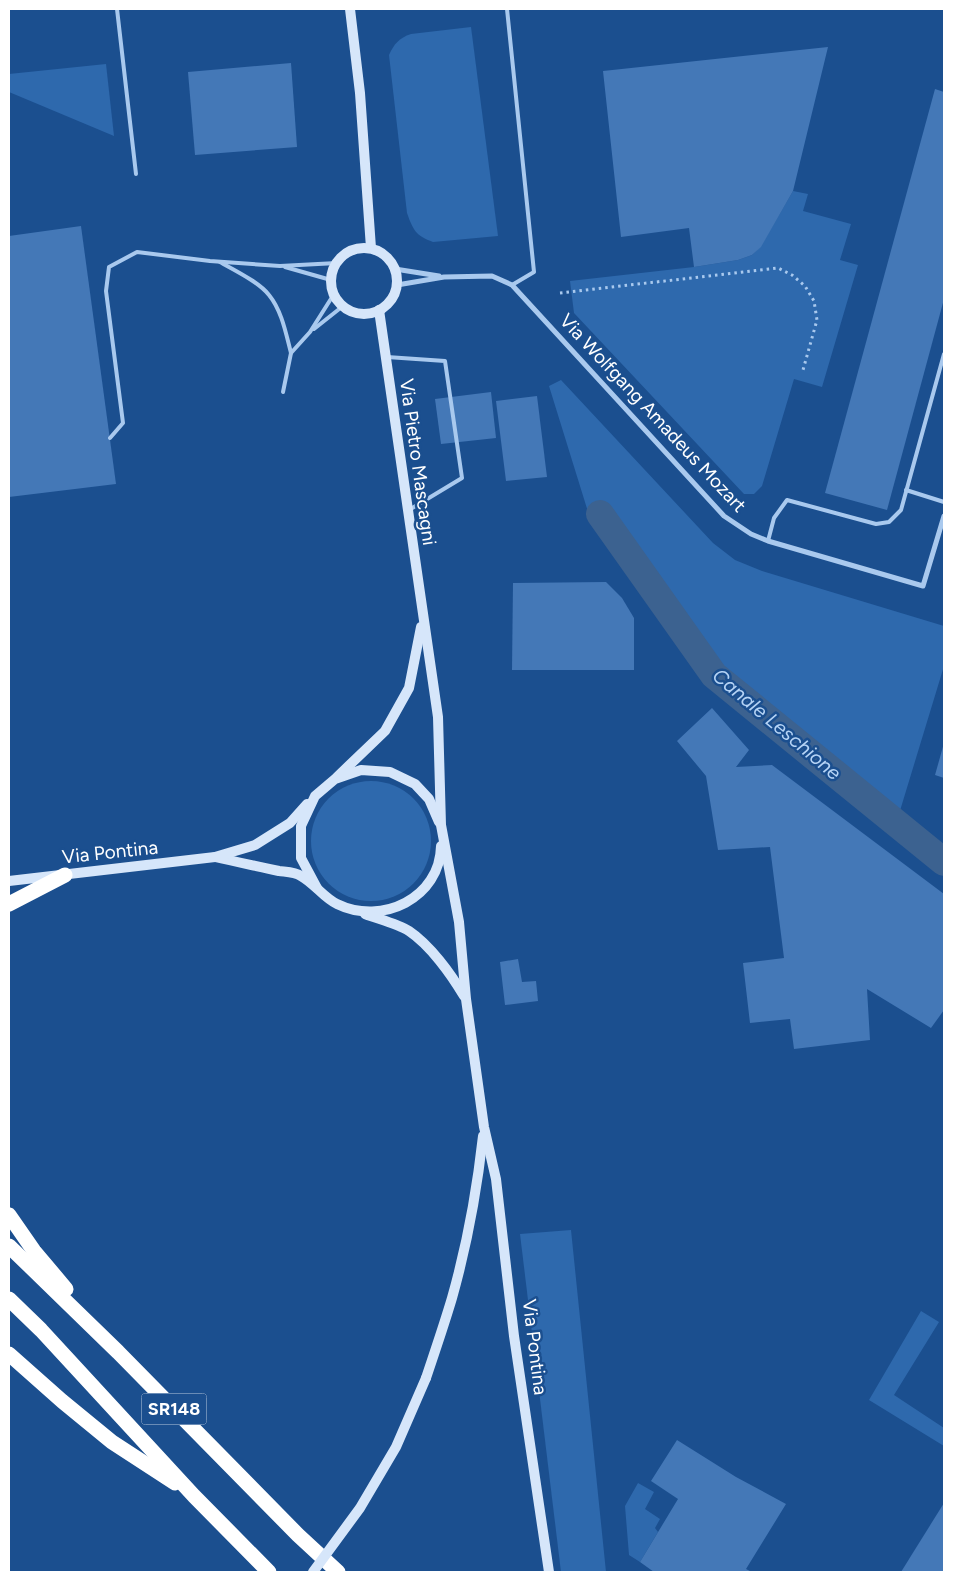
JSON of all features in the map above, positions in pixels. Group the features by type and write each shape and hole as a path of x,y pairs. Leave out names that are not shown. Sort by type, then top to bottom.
{"highway":[{"path":"9,904 65,874"},
{"path":"9,1215 34,1251 118,1352"},
{"name":"SR148","path":"9,1246 118,1352 298,1535 338,1572"},
{"name":"SR148","path":"9,1299 41,1330 194,1496 269,1572"},
{"path":"9,1354 112,1442 194,1496"}],"street":[{"path":"350,9 362,112 370,248"},
{"path":"359,248 370,248 381,252 389,259 395,269 397,285 394,295 388,304 368,314 358,313 343,306 334,294 331,280 337,263 349,252 359,248"},
{"name":"Via Wolfgang Amadeus Mozart","path":"395,269 444,277"},
{"name":"Via Wolfgang Amadeus Mozart","path":"397,285 444,277 492,276 512,285 724,516 751,534 768,541 923,586 944,516"},
{"name":"Via Pietro Mascagni","path":"360,912 385,911 398,907 417,896 430,881 441,857 438,717 379,310"},
{"name":"Via Pietro Mascagni","path":"215,858 255,845 290,823 315,796 385,731 409,688 423,619"},
{"name":"Via Pietro Mascagni","path":"335,779 361,770 390,772 415,784 429,799 441,825 459,922 466,999 484,1127"},
{"name":"Via Pietro Mascagni","path":"315,796 300,826 301,858 317,888"},
{"name":"Via Pietro Mascagni","path":"215,858 300,875 336,904 408,930 433,954 453,978 466,999"},
{"name":"Via Pontina","path":"9,881 215,858"},
{"path":"313,1572 360,1508 396,1447 426,1378 452,1297 466,1242 479,1171 484,1127"},
{"name":"Via Pontina","path":"484,1127 496,1180 514,1336 549,1572"}],"lane":[{"path":"116,9 136,174"},
{"path":"507,9 534,272 512,285"},
{"path":"110,438 123,423 106,291 109,267 137,252 218,262 280,266 337,263"},
{"path":"218,262 241,273 269,294 283,322 292,353"},
{"path":"280,266 331,280"},
{"path":"283,392 292,353 310,332 334,294"},
{"path":"310,332 343,306"},
{"path":"768,541 774,518 787,500 876,524 889,522 901,510 944,354"},
{"path":"385,356 445,361 462,478 408,512"},
{"path":"906,490 944,502"}],"path":[{"path":"560,294 778,268 792,275 805,286 814,301 817,320 803,370"},
{"path":"798,288 805,286"}],"shaded area":[{"path":"471,27 498,236 433,242 416,232 407,213 389,55 397,42 411,34"},
{"path":"106,64 114,136 9,92 9,74"},
{"path":"793,191 808,194 803,211 851,224 840,260 858,265 822,387 794,379 762,486 754,494 744,494 574,313 570,281 694,267 738,260 752,255 761,246"},
{"path":"561,380 713,543 735,560 762,571 944,626 944,666 899,814 716,669 606,507 589,515 549,386"},
{"path":"371,781 383,782 394,786 404,791 413,799 421,808 426,818 430,829 430,853 426,864 421,874 413,883 404,891 394,896 383,900 371,901 359,900 348,896 338,891 329,883 321,874 316,864 312,853 311,841 312,829 316,818 321,808 329,799 338,791 348,786 359,782"},
{"path":"571,1230 606,1572 561,1572 520,1234"},
{"path":"921,1311 939,1322 894,1395 944,1428 944,1446 869,1400"},
{"path":"638,1483 654,1492 645,1509 660,1519 655,1528 658,1532 640,1562 629,1555 625,1506"}],"building":[{"path":"828,47 793,191 761,247 752,255 738,260 694,267 689,228 621,237 603,71"},
{"path":"291,63 297,147 195,155 188,72"},
{"path":"935,89 944,92 944,299 887,510 825,493"},
{"path":"81,226 116,484 9,497 9,236"},
{"path":"491,392 496,438 441,444 435,399"},
{"path":"537,396 547,477 506,481 496,401"},
{"path":"606,582 622,598 634,618 634,670 512,670 513,583"},
{"path":"712,708 749,750 736,767 772,765 944,894 944,1010 931,1028 867,989 870,1040 794,1049 790,1019 750,1023 743,963 784,958 770,847 718,850 706,776 677,741"},
{"path":"944,743 944,778 935,775"},
{"path":"518,959 522,982 536,981 538,1001 505,1005 500,962"},
{"path":"677,1440 736,1477 786,1504 746,1569 752,1572 654,1572 640,1562 678,1499 651,1481"},
{"path":"944,1503 944,1572 901,1572"}],"waterway":[{"name":"Canale Leschione","path":"600,514 714,675 944,862"}]}
